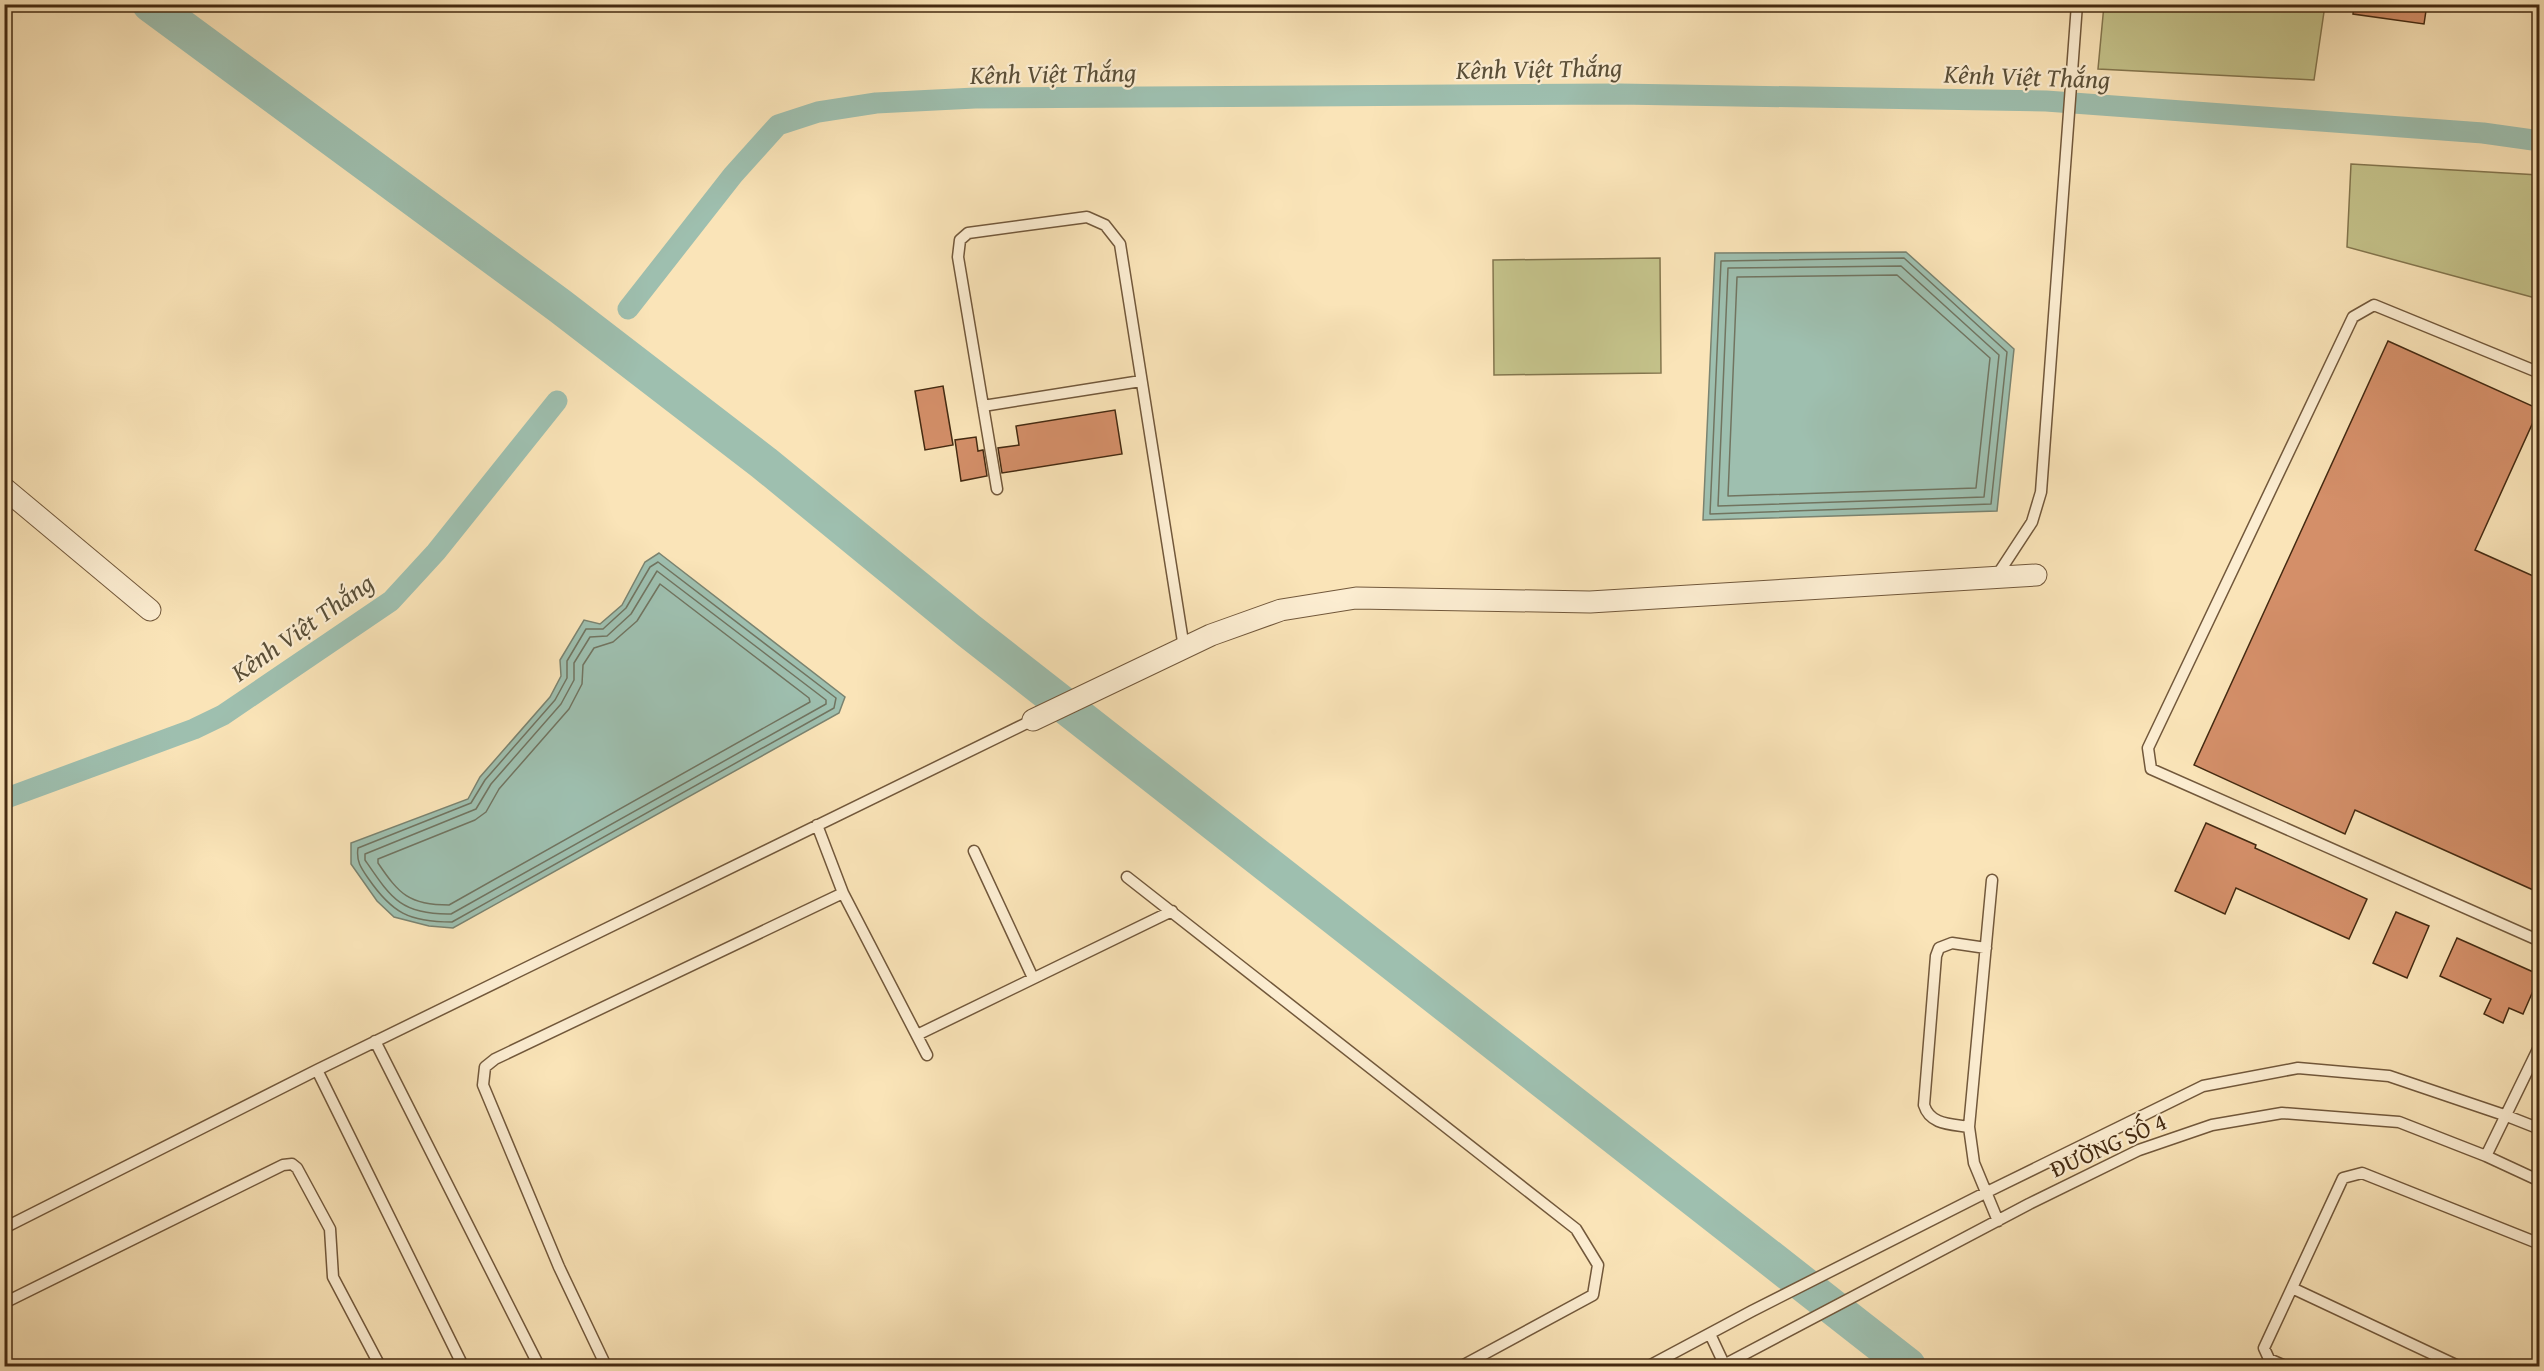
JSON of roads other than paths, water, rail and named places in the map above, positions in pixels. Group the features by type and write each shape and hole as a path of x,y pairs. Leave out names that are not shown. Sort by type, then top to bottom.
{"street":[{"path":"4,488 150,610"},
{"path":"1032,720 1211,635 1281,610 1356,598 1590,602 2036,575"}],"lane":[{"path":"1995,578 2032,522 2041,492 2077,4"},
{"path":"997,489 958,257 960,240 968,233 1087,217 1105,225 1120,244 1184,648"},
{"path":"2540,373 2374,305 2353,317 2148,748 2151,769 2540,941"},
{"path":"983,406 1141,381"},
{"path":"4,1228 375,1041 1032,720"},
{"path":"817,825 843,893 927,1055"},
{"path":"974,851 1033,978"},
{"path":"1127,877 1576,1228 1598,1265 1593,1295 1462,1366"},
{"path":"1992,880 1969,1127 1974,1163 1998,1221"},
{"path":"606,1366 559,1267 483,1085 485,1067 506,1054 843,893"},
{"path":"917,1035 1172,911"},
{"path":"1969,1127 1936,1121 1926,1112 1924,1105 1935,956 1939,948 1953,944 1986,948"},
{"path":"375,1041 539,1366"},
{"path":"2486,1156 2540,1045"},
{"path":"1649,1366 1856,1258 2203,1086 2298,1068 2389,1076 2540,1129"},
{"path":"317,1070 464,1366"},
{"name":"ĐƯỜNG SỐ 4","path":"1724,1366 1799,1324 2139,1150 2212,1125 2282,1113 2399,1122 2486,1156 2540,1181"},
{"path":"4,1303 284,1165 292,1164 297,1168 330,1229 333,1277 380,1366"},
{"path":"2285,1366 2269,1359 2264,1348 2343,1178 2362,1173 2540,1244"},
{"path":"2292,1288 2458,1366"},
{"path":"1710,1334 1724,1366"}],"water":[{"path":"1906,252 2014,349 1997,511 1703,520 1715,253"},
{"path":"659,553 845,697 839,713 453,928 429,926 394,917 377,901 351,864 351,843 468,799 480,777 550,697 561,676 560,660 584,620 600,624 622,605 645,562"}],"waterway":[{"path":"150,4 560,306 764,463 968,630 1908,1366"},
{"name":"Kênh Việt Thắng","path":"628,309 733,175 778,125 818,112 876,103 975,98 1619,94 2046,101 2483,133 2540,141"},
{"name":"Kênh Việt Thắng","path":"4,799 194,729 223,715 391,601 436,552 557,401"}]}
